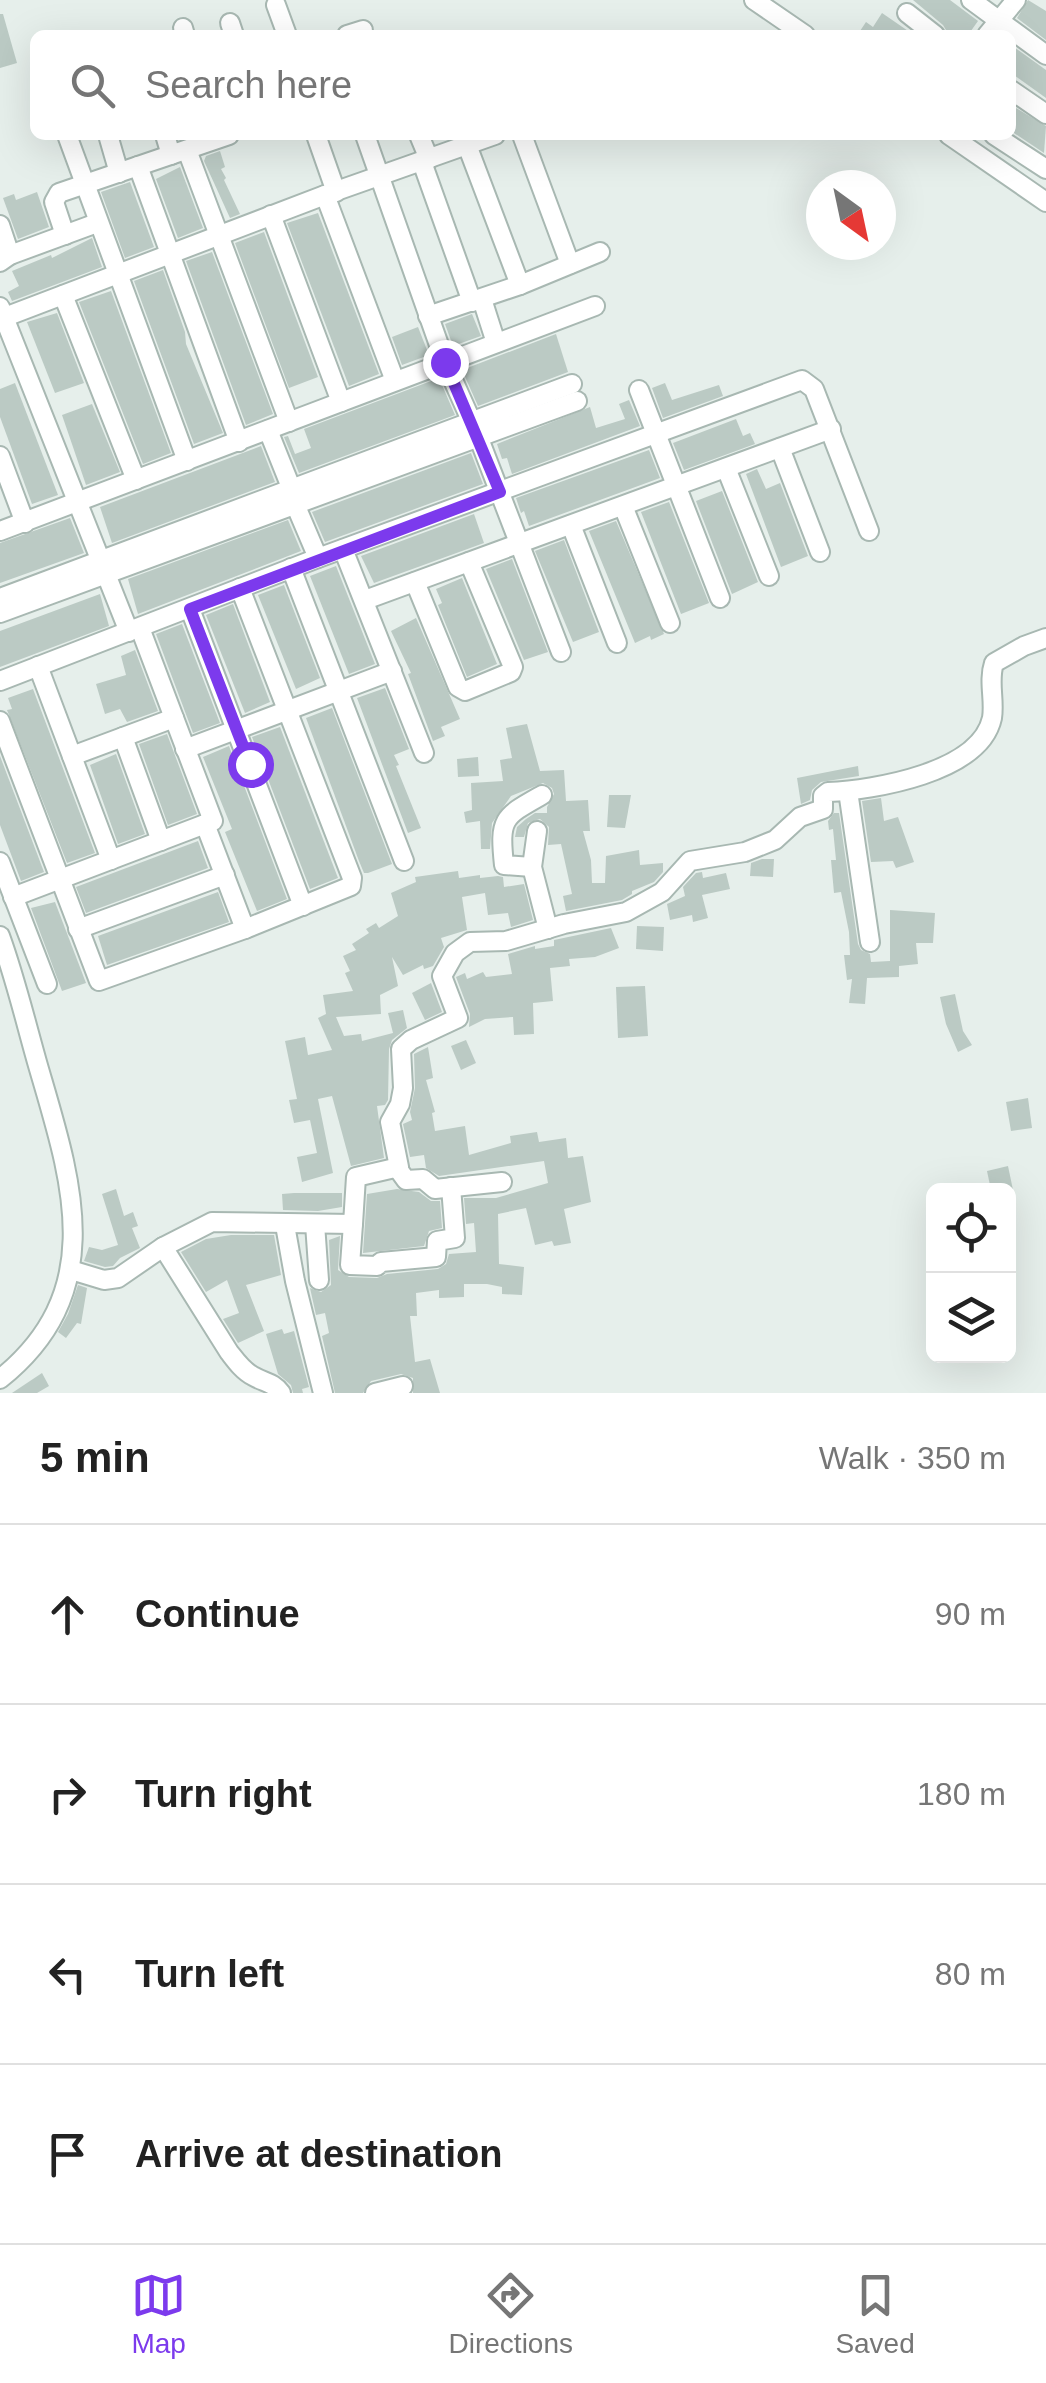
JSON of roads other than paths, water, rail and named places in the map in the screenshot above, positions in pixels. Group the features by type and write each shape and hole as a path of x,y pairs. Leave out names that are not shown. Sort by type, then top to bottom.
{"street":[{"path":"754,0 798,30"},
{"path":"971,0 993,28 1016,0"},
{"path":"276,5 285,30"},
{"path":"907,13 929,30"},
{"path":"1016,40 1046,55"},
{"path":"1016,93 1046,114"},
{"path":"69,140 186,461"},
{"path":"109,140 119,173"},
{"path":"169,140 179,152 220,235 289,422"},
{"path":"65,235 54,198 210,140"},
{"path":"317,140 330,193 396,381"},
{"path":"367,140 445,362 561,652"},
{"path":"420,140 477,301 496,343"},
{"path":"13,897 205,824 212,821 212,816 174,718 103,568 2,312 63,294 480,140"},
{"path":"524,140 570,264"},
{"path":"956,140 1046,202"},
{"path":"1002,140 1046,168"},
{"path":"467,145 520,285"},
{"path":"138,166 239,442"},
{"path":"271,215 341,402"},
{"path":"0,225 5,258 97,223"},
{"path":"428,316 477,301 600,252"},
{"path":"63,294 136,480"},
{"path":"0,531 595,306"},
{"path":"0,680 344,548 802,380 813,386 869,532"},
{"path":"639,390 720,598"},
{"path":"0,613 103,568 575,392"},
{"path":"268,430 318,558"},
{"path":"365,600 830,430"},
{"path":"780,448 820,552"},
{"path":"0,456 25,523"},
{"path":"726,468 770,576"},
{"path":"623,506 670,623"},
{"path":"571,525 617,643"},
{"path":"344,548 424,753"},
{"path":"415,582 458,687 465,691 513,668 469,562"},
{"path":"0,598 103,568"},
{"path":"292,568 404,862"},
{"path":"0,721 99,981 246,929 353,883 240,588"},
{"path":"190,609 303,906"},
{"path":"502,1182 433,1188 422,1179 408,1180 398,1169 390,1122 404,1088 401,1049 411,1040 458,1018 442,976 455,954 470,942 506,940 626,912 662,892 684,864 745,852 775,840 800,817 823,809 823,796 828,792 918,778 939,769 982,738 992,717 994,662 1046,638"},
{"path":"38,666 111,860"},
{"path":"185,748 392,671"},
{"path":"72,756 174,718"},
{"path":"123,737 161,840"},
{"path":"848,791 870,942"},
{"path":"532,867 504,866 504,820 542,795"},
{"path":"205,824 246,929"},
{"path":"538,831 532,867 548,929"},
{"path":"0,862 47,984"},
{"path":"78,929 225,875"},
{"path":"0,936 64,1153 75,1229 70,1270 44,1332 30,1352 0,1379"},
{"path":"398,1169 356,1177 350,1265 376,1266 381,1262 436,1257 437,1241 455,1238 450,1187"},
{"path":"70,1270 104,1280 118,1278 164,1247 212,1222 352,1224"},
{"path":"285,1224 294,1281 323,1393"},
{"path":"315,1224 319,1280"},
{"path":"164,1247 241,1368 273,1383 281,1393"},
{"path":"375,1393 402,1386"}]}
